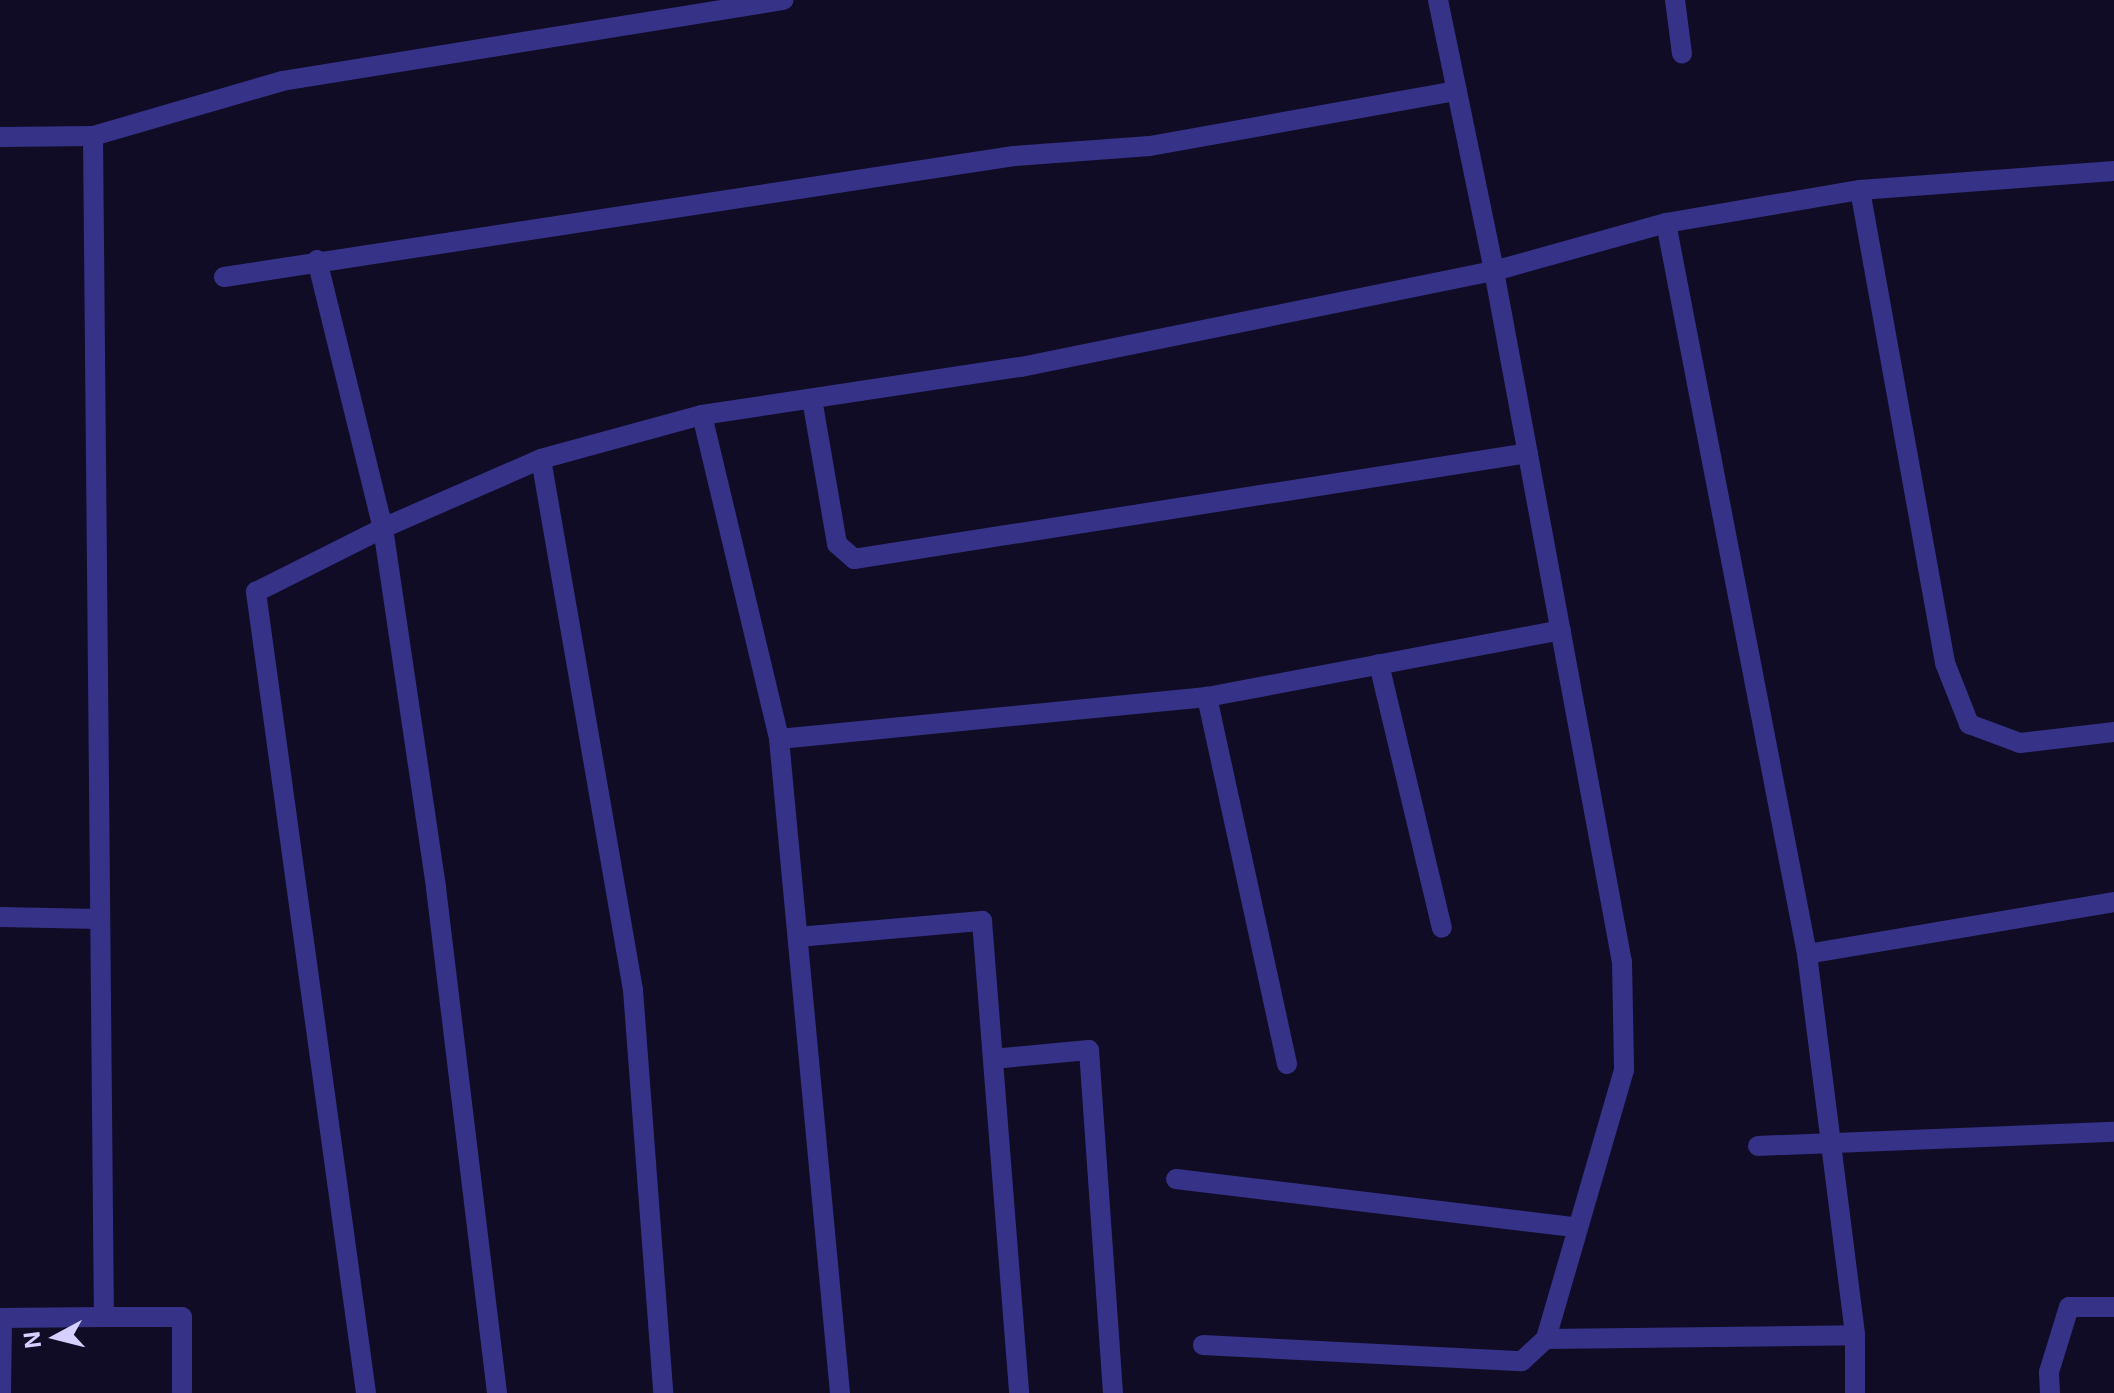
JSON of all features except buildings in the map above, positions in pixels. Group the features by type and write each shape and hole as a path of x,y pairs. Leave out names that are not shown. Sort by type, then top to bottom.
{"street":[{"path":"0,137 93,136 282,81 783,0"},
{"path":"1203,1345 1522,1361 1546,1339 1624,1070 1622,962 1494,271 1438,0"},
{"path":"1675,0 1682,54"},
{"path":"224,277 317,260 1014,156 1150,146 1457,91"},
{"path":"93,136 104,1317"},
{"path":"366,1393 256,592 383,528 541,459 702,415 1021,367 1494,271 1666,223 1860,190 2114,171"},
{"path":"1860,190 1945,663 1969,724 2020,743 2114,732"},
{"path":"1666,223 1807,954 1855,1335 1855,1393"},
{"path":"317,260 383,528 436,888 497,1393"},
{"path":"812,399 837,544 854,559 1528,453"},
{"path":"702,415 779,739 840,1393"},
{"path":"541,459 633,990 663,1393"},
{"path":"779,739 1207,697 1561,630"},
{"path":"1379,664 1442,928"},
{"path":"1207,697 1287,1064"},
{"path":"1807,954 2114,902"},
{"path":"0,917 100,919"},
{"path":"798,937 982,921 1019,1393"},
{"path":"993,1059 1089,1050 1113,1393"},
{"path":"1758,1146 2114,1132"},
{"path":"1176,1179 1578,1228"},
{"path":"2050,1393 2049,1372 2069,1307 2114,1307"},
{"path":"1,1393 1,1318 182,1317 182,1393"},
{"path":"1546,1339 1855,1335"}]}
